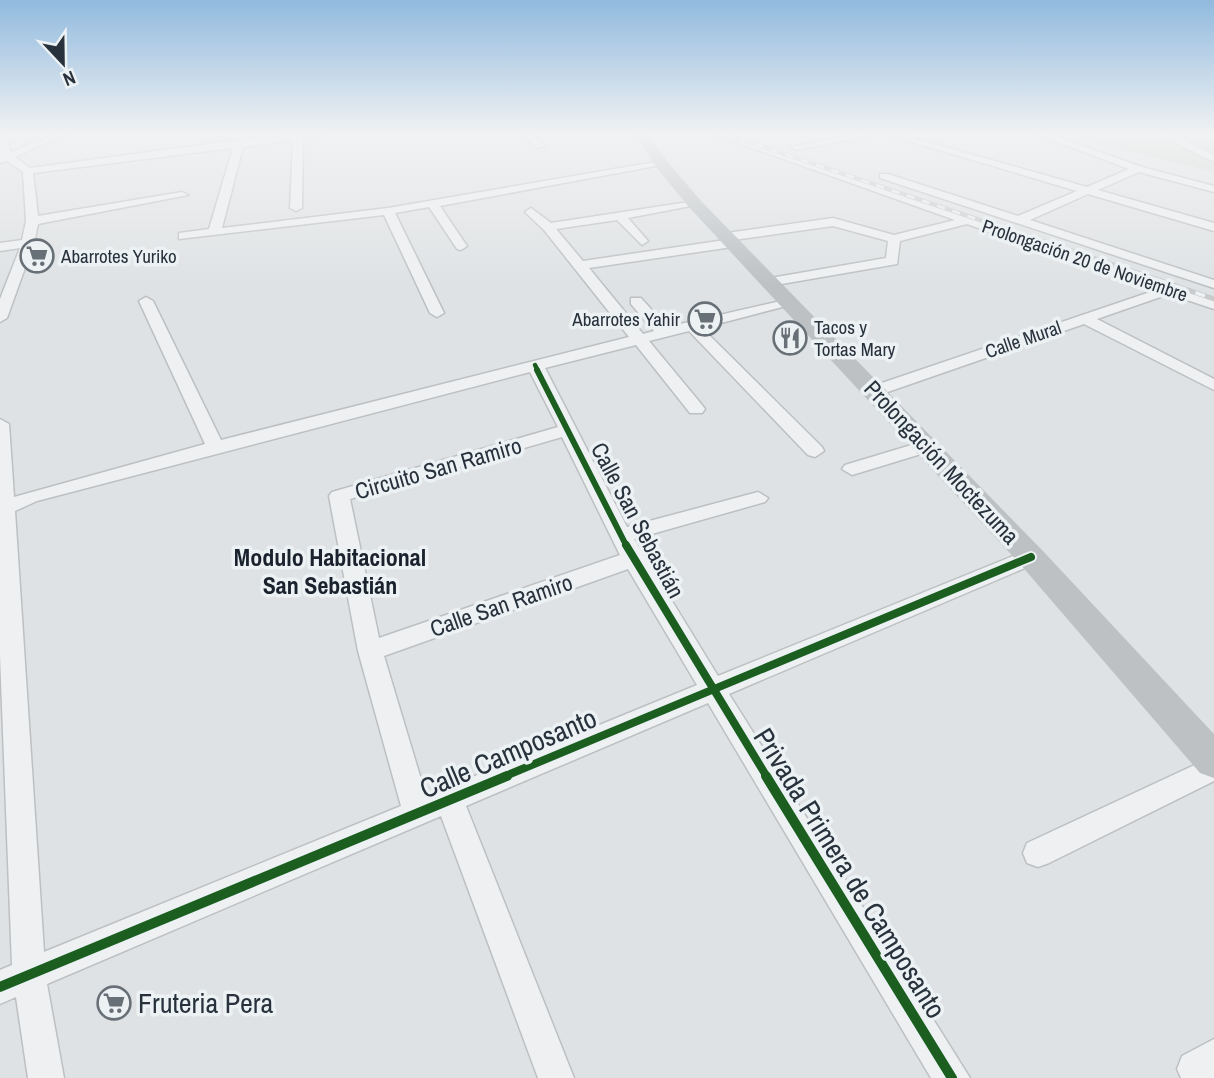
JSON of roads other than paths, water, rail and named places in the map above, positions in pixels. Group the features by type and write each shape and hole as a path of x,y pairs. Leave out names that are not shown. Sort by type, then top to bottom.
{"main road":[{"name":"Prolongación Moctezuma","path":"678,184 928,446 1214,761"}],"street":[{"path":"1,311 27,243 32,221 29,184"},
{"path":"215,231 228,184"},
{"path":"294,184 296,208"},
{"path":"183,236 388,211 545,184"},
{"name":"Prolongación 20 de Noviembre","path":"864,184 1214,305"},
{"path":"909,184 1211,282"},
{"path":"1066,184 1214,228"},
{"path":"1019,220 1100,184"},
{"path":"1196,184 1214,189"},
{"path":"32,221 182,195"},
{"path":"433,204 461,246"},
{"path":"548,227 695,204"},
{"path":"388,211 437,313"},
{"path":"531,212 548,227 696,410"},
{"path":"618,214 642,241"},
{"path":"579,266 833,222 894,239 969,220"},
{"path":"770,282 892,261 894,239"},
{"path":"0,247 27,243"},
{"name":"Calle Mural","path":"876,391 1171,289"},
{"path":"146,301 215,447"},
{"path":"636,301 664,333"},
{"path":"3,509 30,497 215,447 789,301"},
{"path":"1083,318 1214,385"},
{"path":"692,326 815,451"},
{"name":"Calle San Sebastián","path":"536,365 620,536 713,690"},
{"path":"0,424 29,975 46,1078"},
{"name":"Circuito San Ramiro","path":"417,813 370,651 339,496 568,430"},
{"path":"852,469 928,446"},
{"path":"620,536 758,498"},
{"name":"Calle Camposanto","path":"0,987 1031,557"},
{"name":"Calle San Ramiro","path":"370,651 633,559"},
{"name":"Privada Primera de Camposanto","path":"713,690 952,1078"},
{"path":"1038,853 1214,768"},
{"path":"449,800 556,1078"}],"railway":[{"path":"874,184 1030,237"},
{"path":"1025,235 1214,299"}],"place":[{"name":"Abarrotes Yuriko","path":"37,256"},
{"name":"Abarrotes Yahir","path":"705,319"},
{"name":"Tacos y Tortas Mary","path":"790,338"},
{"name":"Fruteria Pera","path":"114,1003"}],"district":[{"name":"Modulo Habitacional San Sebastián","path":"330,571"}]}
